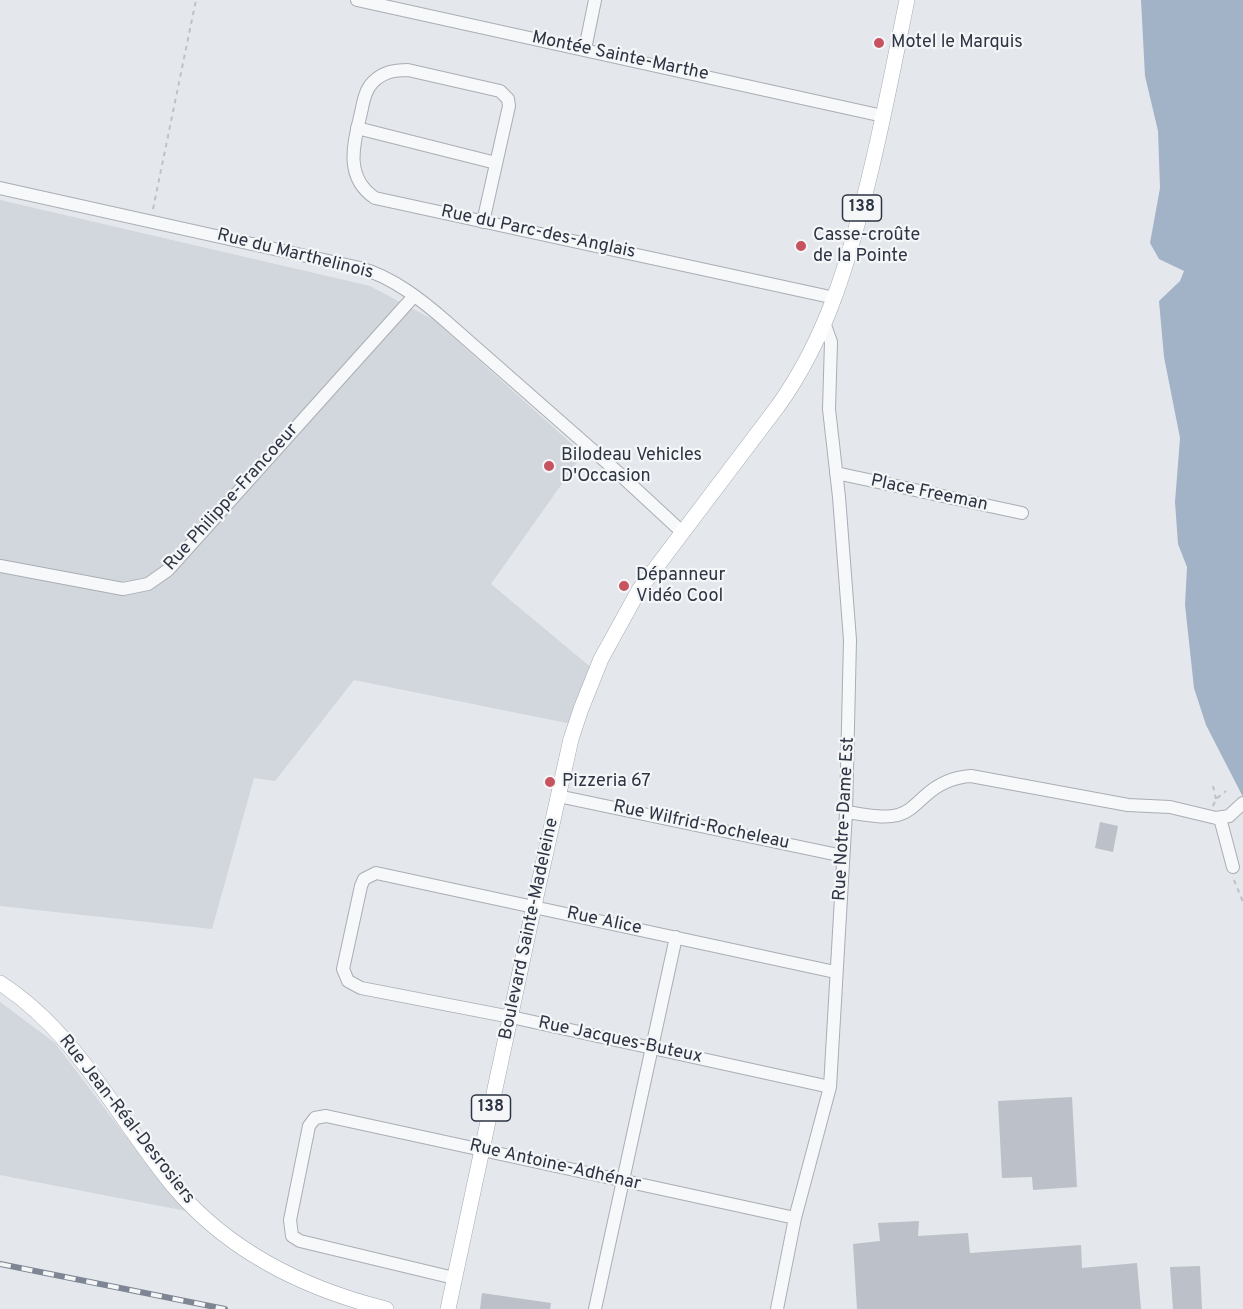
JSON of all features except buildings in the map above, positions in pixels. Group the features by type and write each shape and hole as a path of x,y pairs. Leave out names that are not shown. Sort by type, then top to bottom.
{"main road":[{"name":"138","path":"835,298 864,200 907,0"},
{"name":"Boulevard Sainte-Madeleine","path":"448,1309 558,796 576,724 601,659 635,596 681,531 788,393 825,325 835,298"},
{"name":"Rue Jean-Réal-Desrosiers","path":"0,982 38,1012 68,1042 176,1189 213,1226 247,1251 287,1275 345,1298 386,1309"}],"street":[{"name":"Montée Sainte-Marthe","path":"357,0 883,116"},
{"path":"585,50 595,0"},
{"name":"Rue du Parc-des-Anglais","path":"496,163 509,106 508,99 503,93 408,70 395,70 382,75 368,90 357,128 352,159 358,180 368,193 388,201 835,298"},
{"path":"357,128 496,163 483,222"},
{"name":"Rue du Marthelinois","path":"0,188 379,274 448,323 681,531"},
{"name":"Rue Philippe-Francoeur","path":"0,566 117,588 142,586 154,581 168,570 414,297"},
{"name":"Rue Notre-Dame Est","path":"777,1309 795,1218 830,1087 846,812 850,649 828,390 831,342 825,325"},
{"name":"Place Freeman","path":"836,473 1022,513"},
{"path":"846,812 889,817 901,814 911,809 940,785 955,778 976,776 1112,803 1170,807 1220,818 1235,812 1243,803"},
{"name":"Rue Wilfrid-Rocheleau","path":"558,796 843,856"},
{"path":"1220,818 1233,865"},
{"name":"Rue Alice","path":"344,975 344,959 361,886 364,879 372,874 835,972"},
{"path":"595,1309 676,937"},
{"name":"Rue Jacques-Buteux","path":"344,975 352,984 361,988 511,1017 830,1087"},
{"name":"Rue Antoine-Adhénar","path":"454,1278 300,1241 292,1236 290,1220 309,1126 315,1118 326,1116 795,1218"}],"path":[{"path":"151,222 196,0"},
{"path":"1212,786 1216,800 1226,791"},
{"path":"1233,865 1228,864 1228,870 1239,889 1243,902"}],"shaded area":[{"path":"0,200 370,286 434,320 583,454 491,584 593,669 572,724 354,680 275,781 254,778 212,929 0,906"},
{"path":"0,1002 55,1043 146,1163 186,1211 0,1175"}],"water":[{"path":"1141,0 1243,0 1243,797 1206,725 1194,688 1185,605 1187,567 1178,544 1175,502 1180,438 1164,357 1159,301 1180,281 1184,271 1159,259 1150,243 1160,188 1158,131 1145,76"}],"railway":[{"path":"0,1264 225,1309"}],"place":[{"name":"Motel le Marquis","path":"879,43"},
{"name":"Casse-croûte de la Pointe","path":"801,246"},
{"name":"Bilodeau Vehicles D'Occasion","path":"549,466"},
{"name":"Dépanneur Vidéo Cool","path":"624,586"},
{"name":"Pizzeria 67","path":"550,782"}]}
